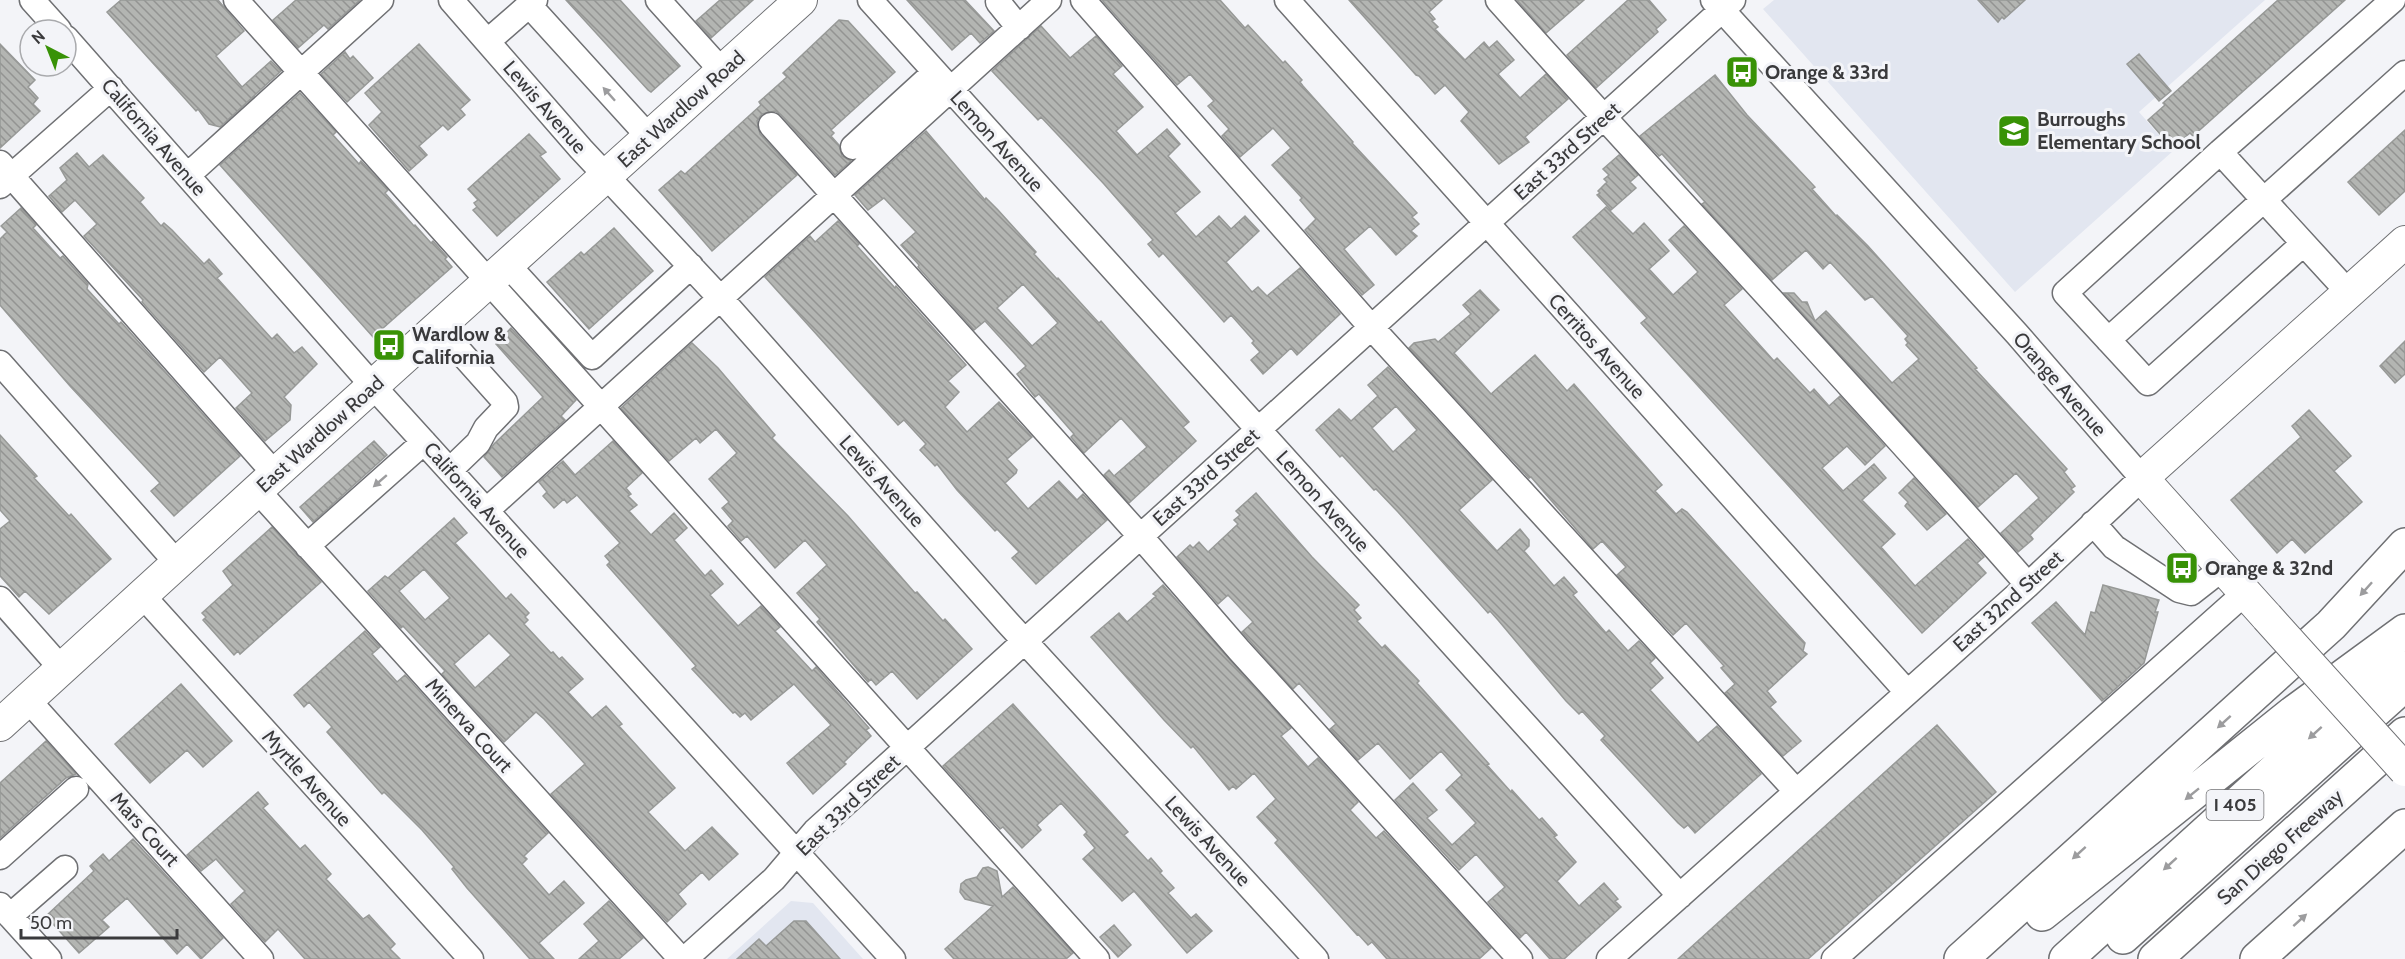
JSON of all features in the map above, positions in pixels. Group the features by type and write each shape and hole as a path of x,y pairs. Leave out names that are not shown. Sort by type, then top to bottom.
{"highway":[{"path":"1961,959 2331,625 2405,545"},
{"path":"1980,959 2013,937 2293,713 2405,631"},
{"name":"I 405","path":"2066,959 2405,652"},
{"path":"2098,959 2405,684"},
{"path":"2123,959 2405,705"},
{"name":"San Diego Freeway","path":"2155,959 2405,734"},
{"path":"2257,959 2405,826"}],"main road":[{"name":"East Wardlow Road","path":"0,725 801,0"},
{"name":"East 32nd Street","path":"2142,478 2405,242"},
{"name":"Orange Avenue","path":"2142,478 2405,770"}],"street":[{"path":"32,0 48,18"},
{"path":"236,0 301,72 498,273 592,357 691,266"},
{"path":"188,175 381,0"},
{"name":"Lewis Avenue","path":"451,0 606,177 722,300 999,613 1316,959"},
{"path":"658,0 722,70"},
{"name":"Lemon Avenue","path":"870,0 1680,896"},
{"path":"487,510 722,300 1049,0"},
{"path":"1083,0 1371,327 1796,792"},
{"name":"Cerritos Avenue","path":"1287,0 1907,692"},
{"path":"1498,0 1942,487 2028,585"},
{"path":"2303,244 2148,383 2065,293 2220,152 2393,0"},
{"path":"998,1 1019,28"},
{"path":"488,41 532,3 649,137"},
{"name":"East 33rd Street","path":"683,959 774,879 815,831 1604,118 1723,3"},
{"name":"Orange Avenue","path":"1723,3 2018,334 2142,478"},
{"name":"California Avenue","path":"78,51 373,386 893,959"},
{"path":"853,147 935,72"},
{"path":"2108,340 2405,73"},
{"path":"4,175 111,88"},
{"path":"771,125 1141,537 1239,650 1520,959"},
{"path":"2220,152 2349,292"},
{"name":"Minerva Court","path":"4,175 266,482 308,546 683,959"},
{"path":"498,273 602,407 1097,959"},
{"path":"438,327 505,402 506,406 486,428 478,443 450,470"},
{"path":"0,363 177,563"},
{"path":"308,546 424,442"},
{"name":"East 32nd Street","path":"1609,959 2028,585 2142,478"},
{"path":"2093,523 2114,547 2179,590 2191,593 2223,568"},
{"path":"1834,959 2245,593"},
{"name":"Myrtle Avenue","path":"143,596 471,959"},
{"path":"0,599 61,668"},
{"name":"Mars Court","path":"28,700 261,959"},
{"path":"0,857 76,789"},
{"path":"49,959 5,910 65,868"}],"shaded area":[{"name":"Burroughs Elementary School","path":"1774,0 2265,0 2139,112 2173,151 2015,292 1763,9"},
{"path":"791,901 813,903 863,959 727,959"}],"building":[{"path":"121,0 218,0 244,31 216,56 242,87 271,61 281,71 220,127 209,124 198,109 196,111 107,12"},
{"path":"296,0 360,0 328,29 324,25 298,48 273,20"},
{"path":"566,0 620,0 680,66 651,92"},
{"path":"720,0 753,0 711,38 696,21"},
{"path":"907,0 965,0 994,31 980,43 971,33 952,50"},
{"path":"1102,0 1220,0 1245,28 1248,25 1283,63 1285,61 1302,80 1300,82 1303,86 1352,143 1417,213 1412,217 1419,224 1411,231 1417,236 1396,255 1370,226 1344,249 1374,285 1362,295 1305,230 1316,219 1300,200 1302,198 1272,165 1291,148 1273,128 1240,157 1222,136 1229,129 1208,106 1214,101 1190,74 1177,85"},
{"path":"1349,0 1442,0 1429,12 1435,19 1432,21 1438,27 1435,29 1465,60 1484,42 1489,48 1497,41 1514,60 1498,74 1520,98 1546,74 1568,99 1525,137 1529,142 1499,164 1461,121 1469,112 1445,85 1435,94"},
{"path":"1517,0 1584,0 1546,33"},
{"path":"1628,0 1649,0 1666,20 1656,29 1658,32 1596,88 1567,55"},
{"path":"1978,0 2025,0 1998,22"},
{"path":"2278,0 2345,0 2193,136 2190,133 2172,148 2148,120 2165,105 2163,103"},
{"path":"839,20 848,21 895,72 831,130 834,133 831,136 839,145 842,156 851,161 835,175 781,115 775,111 762,114 757,121 760,134 797,175 712,251 659,190 681,171 685,174 761,105 759,102 787,77 783,73"},
{"path":"1041,26 1070,58 1096,36 1122,66 1113,74 1143,107 1116,131 1137,155 1167,129 1180,144 1168,156 1200,192 1175,213 1196,237 1219,216 1231,229 1245,216 1259,231 1226,262 1252,292 1258,287 1267,296 1300,268 1340,314 1297,355 1291,348 1263,374 1251,360 1260,352 1252,343 1254,341 1231,315 1224,322 1163,253 1159,257 1148,244 1153,240 1104,184 1041,117 1038,120 992,71"},
{"path":"0,44 18,63 18,78 35,80 28,87 38,98 33,104 40,111 0,148"},
{"path":"419,44 470,100 460,109 465,115 448,130 443,125 419,146 427,155 409,171 369,125 382,112 365,93"},
{"path":"345,52 350,59 353,56 373,78 347,102 321,74"},
{"path":"2139,54 2171,91 2159,101 2127,64"},
{"path":"1715,75 1747,115 1815,187 1812,189 1836,216 1868,246 1977,368 1975,369 2067,469 2064,472 2075,486 2071,489 2074,492 2030,535 2033,539 2018,552 2001,533 2039,498 2016,473 1978,507 1784,293 1794,293 1802,302 1807,302 1815,321 1826,311 1892,383 1919,359 1906,345 1908,343 1905,339 1908,336 1872,296 1865,300 1830,262 1823,269 1806,250 1772,280 1702,204 1705,202 1662,154 1659,156 1640,136"},
{"path":"300,93 336,132 333,135 359,164 361,161 388,190 385,193 414,226 431,243 433,241 447,257 445,259 452,267 373,337 220,165"},
{"path":"2405,130 2405,191 2379,215 2348,182"},
{"path":"926,131 985,200 986,198 998,210 1036,252 1034,254 1099,323 1101,321 1189,422 1183,427 1196,441 1129,503 1104,475 1109,470 1114,476 1147,447 1121,418 1084,453 1071,437 1074,434 1039,394 1035,397 1017,374 1026,366 985,321 974,330 901,245 916,232 884,198 868,210 855,195","holes":["1023,284 1058,323 1032,346 997,308"]},
{"path":"529,134 546,152 540,156 560,179 497,236 473,210 477,207 474,203 478,200 468,189"},
{"path":"77,153 89,167 103,155 144,198 140,202 161,226 164,223 172,230 204,264 209,259 222,274 217,278 272,339 277,334 294,353 302,347 317,364 284,397 291,405 290,420 265,441 236,408 252,393 220,357 204,372 142,302 143,300 84,236 97,224 75,200 62,212 49,196 67,180 60,168"},
{"path":"1619,155 1638,175 1630,182 1636,188 1611,210 1597,195 1607,182 1604,179 1609,175 1603,169"},
{"path":"1606,207 1633,234 1644,223 1669,251 1649,269 1673,295 1698,272 1669,240 1684,226 1742,289 1724,305 1774,361 1777,358 1810,393 1814,389 1829,406 1840,396 1885,446 1865,465 1847,446 1822,468 1843,491 1874,464 1886,478 1862,500 1895,534 1881,547 1915,586 1968,539 1984,557 1977,563 1986,573 1922,633 1641,323 1647,318 1573,237"},
{"path":"21,208 36,225 33,228 60,258 63,256 88,284 87,289 119,324 121,322 240,456 174,516 151,491 160,483 70,386 0,305 0,239 7,232 1,226"},
{"path":"838,221 859,244 857,246 966,365 948,381 959,392 945,407 967,432 999,402 1032,437 1007,459 1017,470 1005,483 1028,509 1059,481 1077,500 1083,494 1107,520 1036,584 1012,558 1019,552 997,529 995,531 957,490 937,464 935,466 920,450 926,444 904,420 898,425 765,277 810,236 815,242"},
{"path":"614,228 653,271 589,329 547,282 581,252 584,255"},
{"path":"1480,290 1499,310 1454,353 1491,394 1535,355 1567,391 1574,384 1662,485 1655,491 1676,514 1682,509 1687,512 1805,643 1803,651 1807,654 1767,691 1776,702 1770,707 1801,741 1783,756 1725,693 1735,684 1721,668 1724,666 1686,623 1673,635 1617,575 1626,567 1602,541 1593,549 1531,477 1529,478 1409,348 1414,343 1435,339 1438,342 1471,314 1463,305"},
{"path":"511,328 576,400 561,416 565,420 502,477 484,457 494,444 543,397 496,344"},
{"path":"2405,341 2405,374 2395,383 2380,366"},
{"path":"692,343 718,368 775,435 772,438 848,516 915,593 917,592 943,621 945,619 972,649 917,699 892,671 876,685 871,679 868,682 817,622 820,619 797,593 827,565 805,540 775,568 747,536 741,541 728,526 733,521 722,508 729,502 709,479 737,453 716,429 700,443 696,438 669,461 621,408"},
{"path":"1388,367 1492,480 1459,510 1497,551 1520,529 1529,540 1529,546 1524,551 1554,586 1564,577 1577,592 1573,595 1606,633 1609,630 1628,651 1639,641 1655,658 1650,663 1663,678 1650,690 1698,743 1717,726 1761,774 1695,833 1688,825 1684,828 1678,823 1601,740 1605,736 1582,711 1579,714 1566,701 1490,611 1488,613 1398,512 1342,455 1340,457 1316,430 1339,409 1351,421 1378,396 1368,385","holes":["1396,406 1417,430 1393,452 1372,428"]},
{"path":"2309,410 2351,456 2334,471 2362,502 2305,553 2292,539 2277,553 2231,500 2301,437 2292,426"},
{"path":"0,435 37,476 34,478 69,516 71,514 111,559 49,614 25,591 19,597 0,576 0,529 10,521 0,510"},
{"path":"374,441 387,455 313,522 300,507"},
{"path":"613,441 642,473 626,488 631,494 628,496 637,505 629,511 651,535 674,513 687,528 674,540 705,576 711,570 723,584 710,595 738,626 761,606 780,627 775,631 812,671 816,667 869,728 866,730 871,736 844,762 846,764 813,794 787,763 831,725 794,684 751,720 745,713 740,717 735,712 733,713 692,669 696,666 607,565 610,562 605,556 620,543 577,495 567,503 564,499 554,508 543,496 547,492 539,482 563,461 575,475"},
{"path":"1914,478 1946,514 1927,530 1905,506 1908,502 1899,493"},
{"path":"1256,493 1312,557 1359,605 1354,610 1361,618 1357,621 1382,648 1385,645 1419,681 1417,683 1511,792 1512,790 1539,820 1542,818 1557,835 1554,837 1576,862 1557,881 1579,906 1604,883 1618,899 1615,901 1621,907 1564,959 1550,959 1526,932 1520,938 1488,902 1505,887 1476,854 1459,870 1395,800 1413,783 1437,810 1427,818 1452,845 1476,823 1446,790 1462,775 1441,751 1410,779 1378,743 1358,760 1330,729 1336,724 1299,683 1293,689 1242,632 1253,622 1228,595 1218,604 1177,557 1190,545 1193,548 1199,542 1208,552 1238,524 1234,520 1240,515 1236,511"},
{"path":"454,518 467,533 455,543 506,599 511,594 529,613 525,617 528,620 524,624 551,653 553,652 559,659 562,657 583,679 568,692 592,718 606,706 622,724 619,726 675,788 648,812 685,851 712,827 738,854 709,880 702,872 678,894 686,904 667,922 551,794 585,764 536,712 504,742 442,674 445,671 403,626 401,628 368,591 385,576 388,578","holes":["424,569 450,598 425,620 399,591","489,633 511,655 475,688 454,664"]},
{"path":"272,527 321,582 240,654 238,651 234,655 203,620 206,617 202,613 233,585 223,571"},
{"path":"1163,585 1291,728 1281,736 1308,767 1318,758 1358,802 1350,810 1376,838 1384,831 1491,948 1479,959 1387,959 1372,942 1368,945 1275,843 1278,840 1257,817 1276,799 1254,773 1236,789 1233,786 1229,790 1193,746 1191,748 1164,720 1091,637 1119,613 1127,622 1156,596 1153,594"},
{"path":"2103,585 2159,600 2155,612 2158,612 2144,663 2102,701 2032,623 2056,602 2085,635 2091,612 2095,613"},
{"path":"365,631 380,647 372,654 397,682 405,675 548,833 524,856 527,859 522,864 549,895 564,881 584,903 539,943 554,959 530,959 467,888 452,869 454,867 422,830 384,792 382,794 327,732 332,727 309,702 304,707 294,695"},
{"path":"181,684 232,741 203,767 187,750 150,783 115,744"},
{"path":"1013,704 1128,832 1124,835 1148,861 1151,858 1162,871 1160,873 1174,888 1168,893 1191,918 1196,914 1212,931 1187,953 1134,891 1122,901 1083,859 1095,848 1084,835 1087,832 1061,803 1037,825 1041,830 1022,848 1003,827 1000,829 943,766"},
{"path":"1937,725 1996,792 1808,959 1678,959"},
{"path":"46,741 76,774 66,778 0,838 0,783"},
{"path":"258,792 268,804 263,808 300,849 305,845 331,874 326,879 363,919 369,915 395,944 390,949 400,959 305,959 278,929 265,942 231,904 245,891 216,859 201,871 187,855"},
{"path":"133,839 223,938 201,959 187,944 177,954 127,898 102,920 109,927 79,953 46,916 94,871 90,866 103,854 109,861"},
{"path":"988,867 997,871 1002,897 1013,887 1073,953 1066,959 954,959 945,949 993,906 965,899 960,892 961,884 977,877 983,868"},
{"path":"609,901 643,938 619,959 579,959 599,941 584,924"},
{"path":"794,921 806,921 840,959 737,959 759,939 766,946"},
{"path":"1114,925 1131,945 1118,957 1100,937"}],"place":[{"name":"Orange & 33rd","path":"1742,72"},
{"name":"Burroughs Elementary School","path":"2014,131"},
{"name":"Wardlow & California","path":"389,345"},
{"name":"Orange & 32nd","path":"2182,568"}]}
